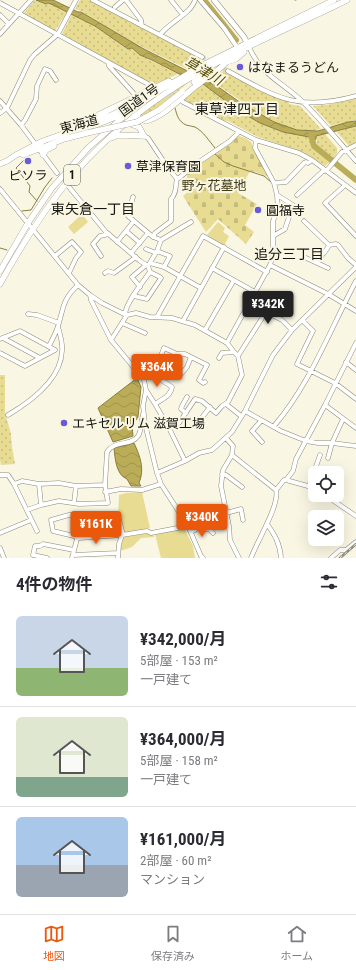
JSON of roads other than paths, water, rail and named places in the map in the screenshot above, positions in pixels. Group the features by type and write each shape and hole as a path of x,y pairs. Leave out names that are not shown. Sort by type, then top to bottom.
{"highway":[{"name":"1","path":"220,62 248,45 334,0"},
{"name":"1","path":"53,138 136,96 178,79 237,47 248,45 347,0"},
{"path":"134,116 143,120 149,120 160,115 182,99 214,68 236,59 248,45"},
{"path":"227,62 232,56"},
{"path":"220,62 227,62"},
{"name":"東海道","path":"37,147 87,133 137,122 150,116 220,62"},
{"name":"国道1号","path":"0,284 32,228 62,187 68,185 88,158 134,116 171,90 214,68"},
{"name":"東海道","path":"0,164 53,138 126,114 163,86"},
{"name":"1","path":"85,121 94,122 114,114 132,103 136,96"},
{"name":"国道1号","path":"0,271 28,223 52,188 93,144 126,114"},
{"path":"128,121 131,125 139,127 144,136"},
{"path":"122,130 127,132 136,132 144,136"},
{"path":"43,155 46,150 70,139 94,134 96,136 93,144"},
{"path":"105,141 117,135 144,136"}],"main road":[{"path":"214,0 244,37 248,45"}],"street":[{"path":"0,34 31,0"},
{"path":"0,113 7,108 30,60 59,33 76,0"},
{"path":"93,0 98,1 202,57"},
{"path":"171,0 183,15"},
{"path":"160,35 183,15 195,0"},
{"path":"200,0 224,28 237,47"},
{"path":"115,7 127,1 141,20 142,26"},
{"path":"0,3 21,12 148,84"},
{"path":"0,15 9,24"},
{"path":"248,45 253,57 264,72 304,103 356,161"},
{"path":"108,62 109,66 136,96"},
{"path":"21,125 36,99 37,86 45,69 50,71 56,80"},
{"path":"228,71 267,92 292,101 304,103 326,103 356,96"},
{"path":"292,101 295,98 295,95"},
{"path":"182,99 239,132 256,140 299,153 312,160 328,169 356,193"},
{"path":"0,101 21,125 57,173"},
{"path":"177,178 230,141 239,132"},
{"path":"144,136 148,138 166,165 177,178 176,192 171,199 171,221 153,237"},
{"path":"227,343 267,272 273,254 273,221 278,209 277,195 274,183 255,148 256,140"},
{"path":"297,195 323,171 328,169 345,150 356,146"},
{"path":"274,183 286,182 304,163 308,163 312,160"},
{"path":"68,185 89,209 88,211"},
{"path":"62,187 67,190 86,212 88,211 117,242 136,257 148,264 164,267 201,288"},
{"path":"343,187 324,203 356,236"},
{"path":"0,189 78,285 90,295 126,315 136,313 150,317 172,318 195,325 227,343 238,356 242,375 228,402 216,413 202,401 195,399 179,423 169,428"},
{"path":"273,236 285,229 293,205 277,195"},
{"path":"133,197 128,216 153,237 161,240"},
{"path":"117,242 134,221"},
{"path":"304,221 329,245"},
{"path":"140,287 132,277 148,264 157,252 161,240 191,222"},
{"path":"126,232 140,243"},
{"path":"131,253 148,233"},
{"path":"101,256 93,244 100,236 109,234"},
{"path":"157,317 203,236 267,272"},
{"path":"55,256 72,242 81,252 76,258 69,273"},
{"path":"157,473 185,461 199,453 212,450 232,432 245,411 273,354 292,330 356,266 336,244 329,245 317,262"},
{"path":"183,321 224,247"},
{"path":"146,249 170,256 164,267"},
{"path":"105,273 108,271 114,273 136,257"},
{"path":"304,257 328,268"},
{"path":"111,340 122,323 126,315 126,310 134,296 150,272 148,264"},
{"path":"270,265 328,294 356,312"},
{"path":"212,268 255,292"},
{"path":"134,296 147,299 161,278 160,276 150,272"},
{"path":"205,330 234,280"},
{"path":"274,426 295,399 311,371 356,281"},
{"path":"49,346 58,325 63,306 70,292 78,285"},
{"path":"90,295 91,300 111,340 142,377 146,390 169,428 185,461"},
{"path":"250,302 282,320 292,330"},
{"path":"238,356 266,312"},
{"path":"28,314 37,315 58,325"},
{"path":"302,320 314,331 297,364 335,383 356,399"},
{"path":"122,323 145,333"},
{"path":"8,415 33,398 56,373 62,352 58,325"},
{"path":"0,353 25,366 55,350 20,331 1,339"},
{"path":"1,339 40,358"},
{"path":"251,558 276,501 276,490 293,471 296,459 356,343"},
{"path":"142,377 152,371 158,364 164,348 208,364 199,380 203,383 205,382"},
{"path":"218,358 222,353 234,352"},
{"path":"159,360 182,373 187,368 191,357"},
{"path":"346,362 356,370"},
{"path":"152,371 157,377 172,388 169,395 155,404"},
{"path":"27,510 59,501 74,503 108,503 105,485 107,452 113,445 132,441 139,435 146,390"},
{"path":"186,413 181,409 187,397"},
{"path":"226,404 241,416"},
{"path":"325,405 356,428"},
{"path":"197,424 210,407"},
{"path":"245,411 281,431 306,441 356,446"},
{"path":"143,414 161,484 188,526 203,558"},
{"path":"328,458 332,443 343,419"},
{"path":"261,420 252,430 262,442"},
{"path":"226,438 233,446 232,455 223,470 221,486 230,540 238,558"},
{"path":"232,455 276,490"},
{"path":"316,466 320,455"},
{"path":"222,474 226,475 242,487"},
{"path":"0,475 8,475 14,484 37,531"},
{"path":"286,480 308,486"},
{"path":"14,484 26,481 39,484 59,483 76,486 105,485"},
{"path":"39,484 42,505"},
{"path":"106,492 121,489 142,490 161,484"},
{"path":"74,503 76,486"},
{"path":"335,502 356,516"},
{"path":"226,513 241,509 243,520"},
{"path":"118,552 102,556 73,557 78,538 77,515 69,515 51,520 50,522 53,531 78,538 123,535 147,531 151,533 188,526"},
{"path":"0,533 31,520"},
{"path":"77,523 119,520 123,535 119,544 118,558"},
{"path":"267,524 274,534 280,549 281,558"},
{"path":"191,532 199,525 205,529 209,529 213,533"},
{"path":"330,558 340,550 346,550 356,542"},
{"path":"47,558 33,555 35,546 49,544 74,550"},
{"path":"0,548 4,558"}],"water":[{"path":"36,0 53,0 81,12 142,48 217,86 241,103 274,122 297,130 318,131 356,121 356,126 316,136 314,141 309,137 283,132 260,123 239,111 203,84 191,80 140,55 132,48 128,49 95,26 53,5"},
{"path":"137,378 141,387 138,417 132,426 133,436 113,442 98,408"},
{"path":"134,443 142,468 139,483 141,486 131,486 127,479 120,474 116,461 114,448"}],"waterway":[{"path":"204,0 236,40"},
{"path":"175,108 181,122 198,129 215,148"},
{"path":"311,135 314,146 356,180"},
{"path":"216,148 222,144"},
{"path":"215,154 224,162 264,176 271,182"},
{"path":"26,158 16,168 30,186 29,192 37,201"},
{"path":"22,211 31,210 52,178"},
{"path":"0,248 7,250"}],"tunnel":[{"path":"202,57 228,71"},
{"path":"148,84 175,98"}],"railway":[{"path":"340,558 356,544"}],"place":[{"name":"はなまるうどん","path":"240,67"},
{"name":"ピソラ","path":"28,161"},
{"name":"草津保育園","path":"128,166"},
{"name":"圓福寺","path":"258,210"},
{"name":"エキセルリム 滋賀工場","path":"64,423"}],"district":[{"name":"東草津四丁目","path":"237,109"},
{"name":"東矢倉一丁目","path":"93,209"},
{"name":"追分三丁目","path":"289,254"}],"water label":[{"name":"草津川","path":"204,71"}],"park label":[{"name":"野ヶ花墓地","path":"214,185"}]}
